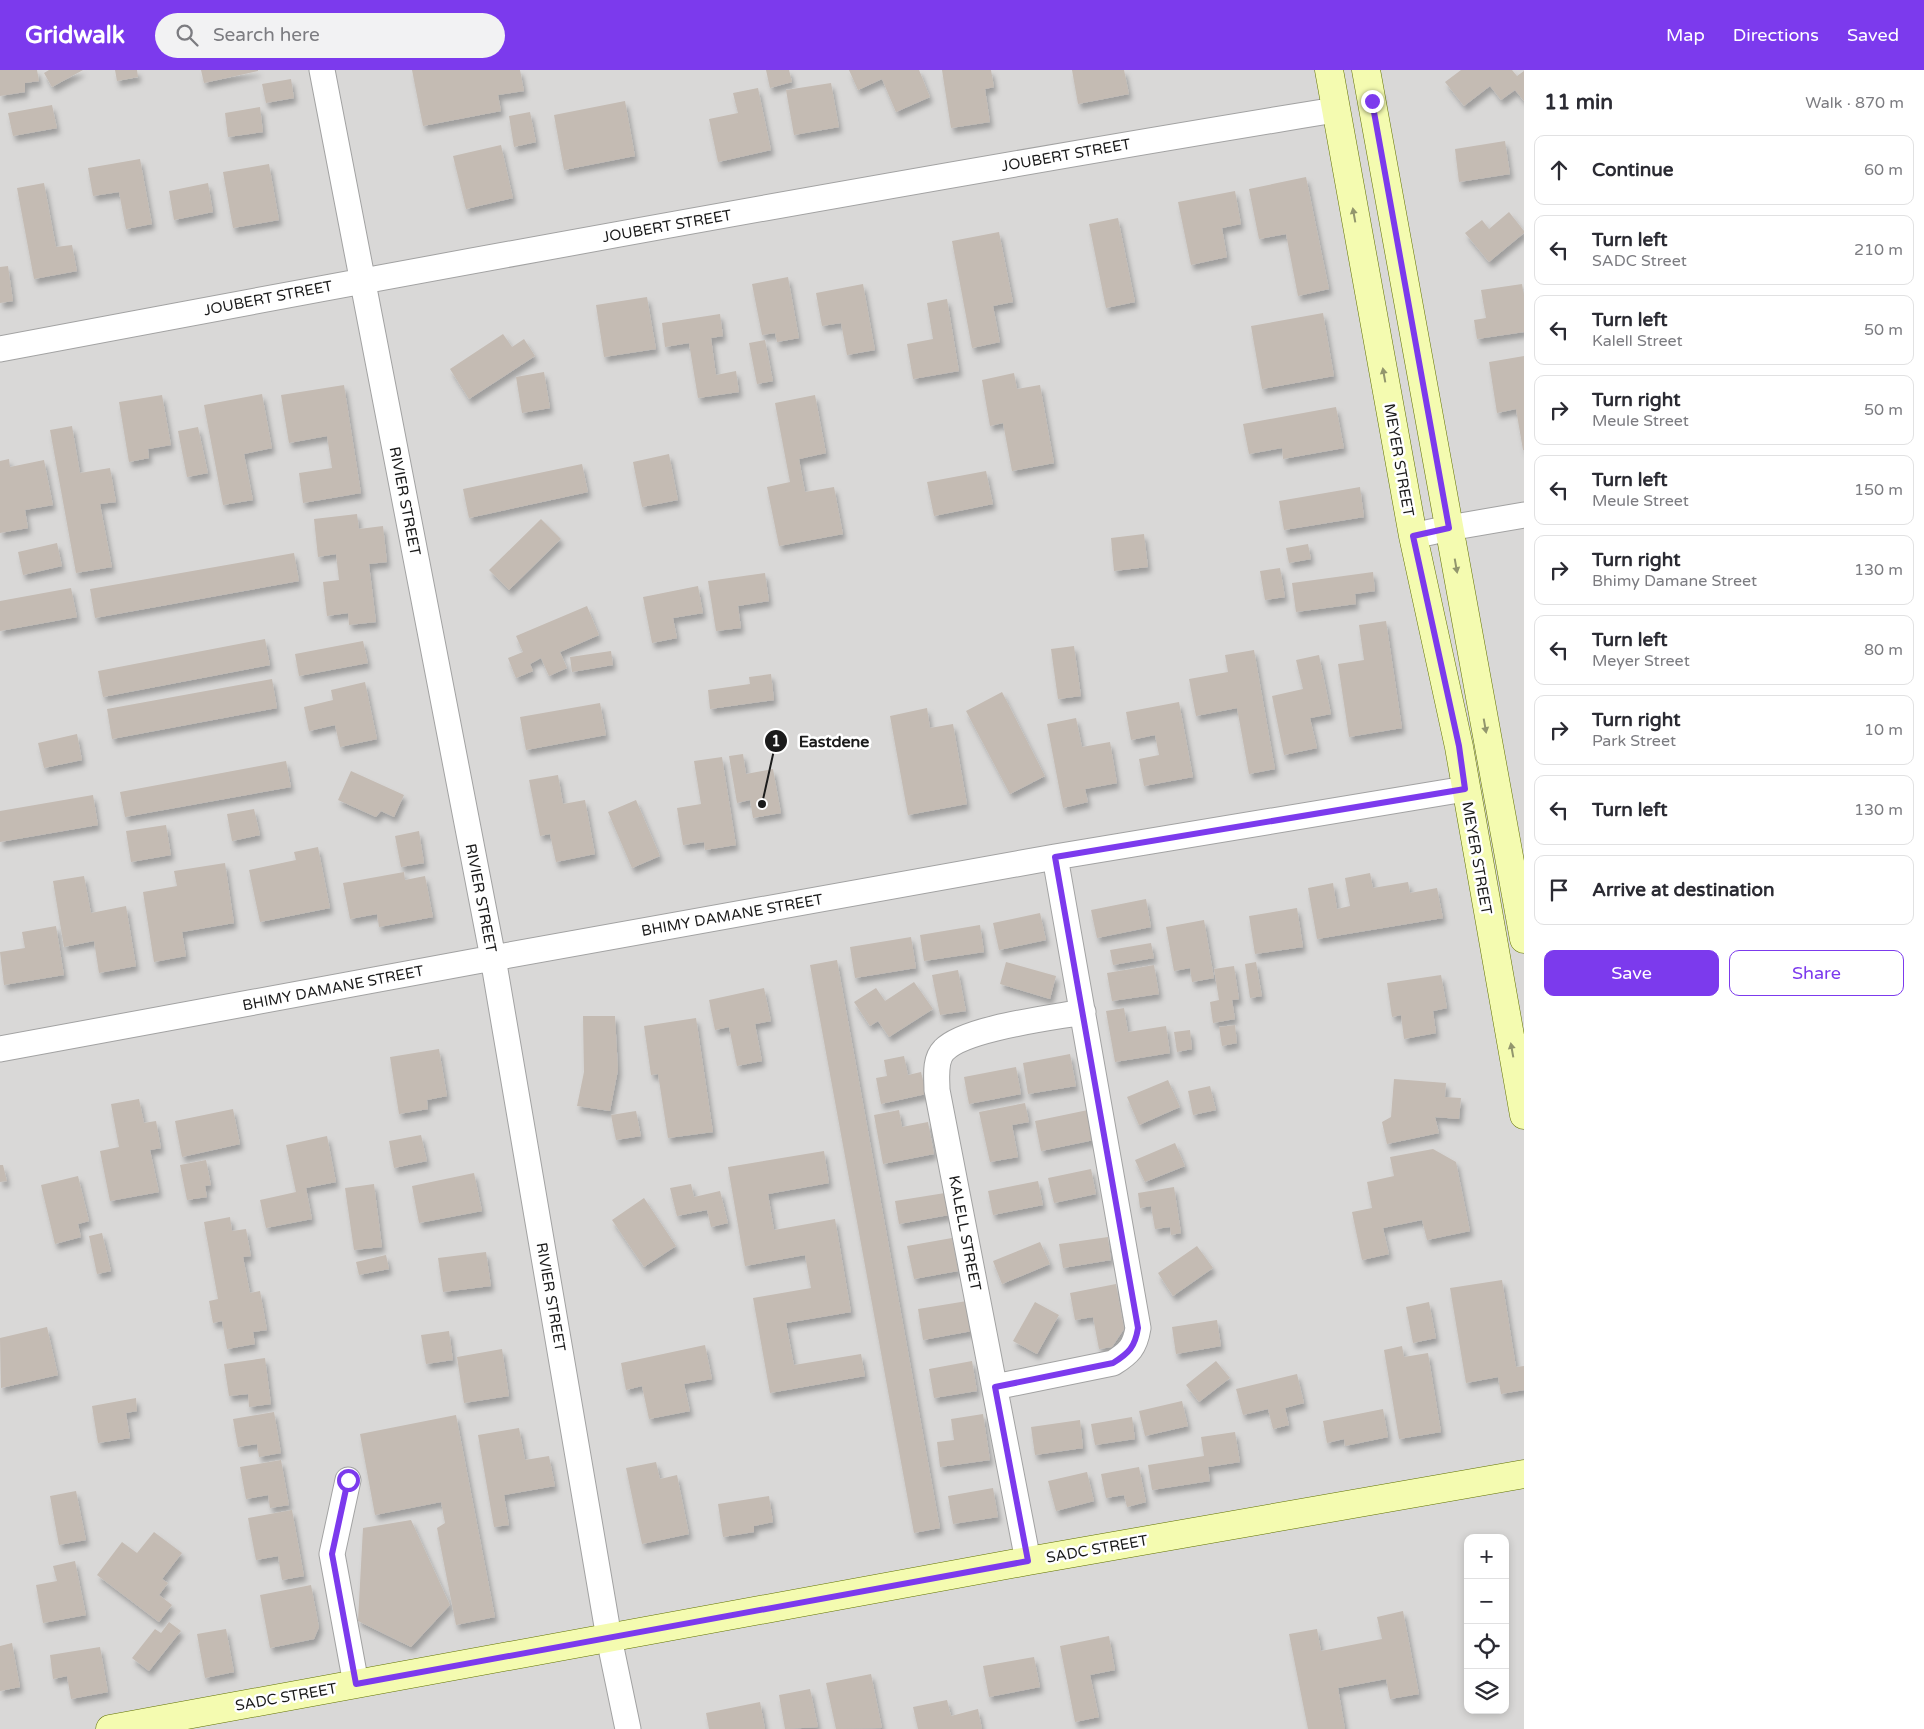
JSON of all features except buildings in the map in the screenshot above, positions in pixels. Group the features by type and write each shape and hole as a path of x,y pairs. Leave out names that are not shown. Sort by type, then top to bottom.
{"main road":[{"name":"MEYER STREET","path":"1328,70 1413,536 1459,746 1465,789 1524,1115"},
{"path":"1366,70 1524,939"},
{"name":"SADC STREET","path":"110,1729 1028,1561 1524,1474"}],"street":[{"name":"RIVIER STREET","path":"322,70 493,958 609,1638 628,1729"},
{"name":"JOUBERT STREET","path":"0,349 363,280 1152,140 1335,110"},
{"path":"1413,536 1524,515"},
{"name":"BHIMY DAMANE STREET","path":"0,1050 493,958 1055,857 1465,789"},
{"path":"995,1387 1113,1363 1126,1355 1136,1342 1138,1328 1055,857"},
{"name":"KALELL STREET","path":"1028,1561 937,1090 936,1068 942,1051 955,1041 975,1033 1083,1012"},
{"path":"348,1480 332,1554 356,1684"}],"shaded area":[{"path":"0,70 1524,70 1524,1729 0,1729"}],"place":[{"name":"Eastdene","path":"762,804"}],"route":[{"path":"348,1480 332,1554 356,1684 1028,1561 995,1387 1113,1363 1126,1355 1136,1342 1138,1328 1055,857 1465,789 1459,746 1413,536 1449,528 1372,101"}]}
